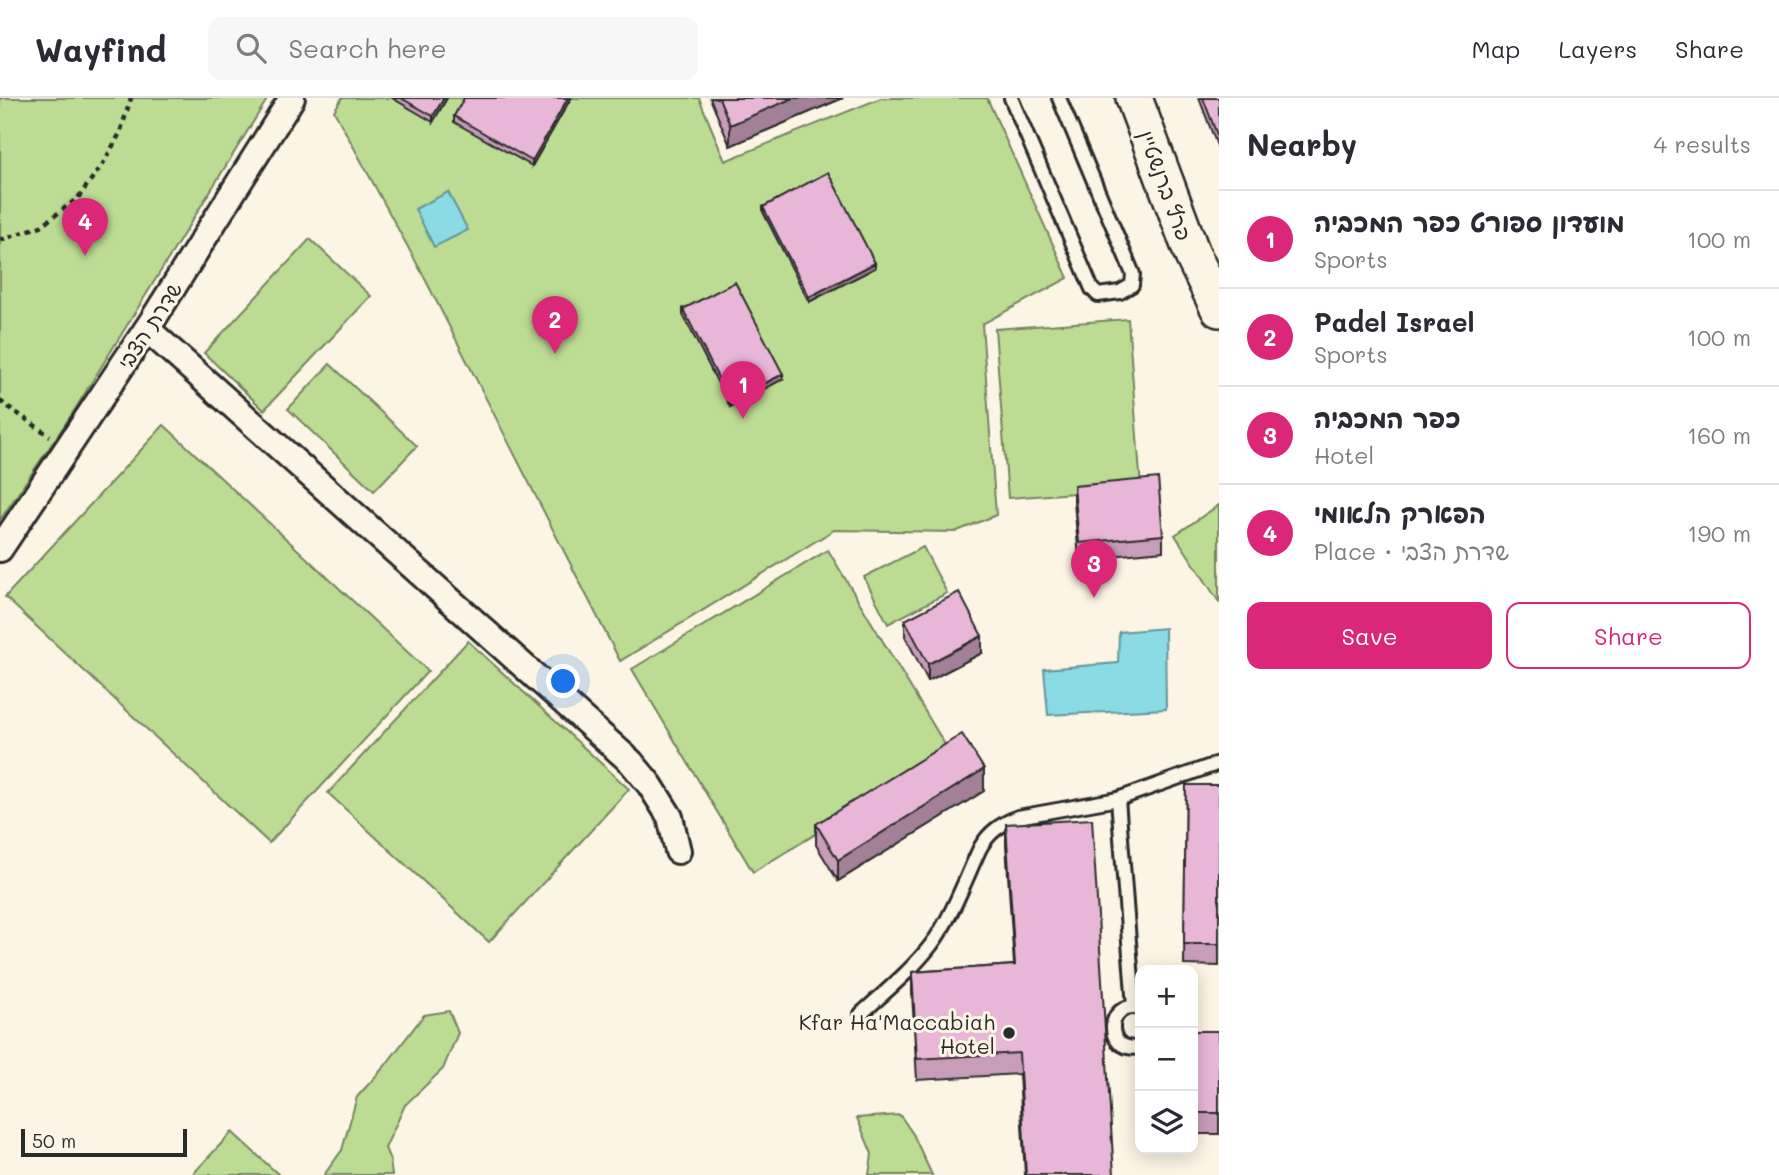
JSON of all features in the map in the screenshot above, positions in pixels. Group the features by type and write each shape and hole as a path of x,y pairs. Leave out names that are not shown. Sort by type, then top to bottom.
{"street":[{"name":"שדרת הצבי","path":"0,549 147,329 292,98"},
{"name":"פרץ ברנשטיין","path":"1134,98 1193,256 1219,309"},
{"path":"147,329 631,762 650,785 670,817 678,851"}],"lane":[{"path":"1011,98 1091,289 1098,295 1120,292 1132,285 1133,274 1059,98"},
{"path":"861,1014 932,944 988,835 1004,822 1017,817 1118,799 1219,763"},
{"path":"1118,799 1135,985"},
{"path":"1135,1007 1121,1010 1116,1016 1113,1029 1118,1042 1123,1046 1135,1048"}],"path":[{"path":"0,239 41,226 78,198 115,143 131,98"},
{"path":"0,401 68,449"}],"green space":[{"path":"0,98 268,98 72,414 0,520"},
{"path":"342,98 699,98 725,161 881,98 987,98 1068,278 982,324 996,515 955,532 834,530 620,661 422,273 334,111"},
{"path":"310,239 371,296 264,410 204,353"},
{"path":"1128,319 1141,488 1008,498 995,329"},
{"path":"330,364 417,446 374,491 288,409"},
{"path":"164,425 428,671 269,843 5,597"},
{"path":"1219,505 1219,602 1175,535"},
{"path":"923,547 947,593 888,624 864,577"},
{"path":"828,550 950,753 753,872 632,669"},
{"path":"468,641 629,789 489,942 328,793"},
{"path":"449,1011 458,1033 443,1069 405,1105 385,1148 392,1175 324,1175 342,1150 357,1097 424,1015"},
{"path":"900,1115 913,1134 932,1175 869,1175 872,1154 857,1118"},
{"path":"232,1132 279,1175 192,1175"}],"water":[{"path":"448,192 468,230 434,247 415,209"},
{"path":"1165,628 1166,709 1048,715 1044,669 1118,663 1119,632"}],"building":[{"path":"401,98 444,98 433,116"},
{"path":"464,98 568,98 532,161 454,116"},
{"path":"719,98 793,98 730,125"},
{"path":"1203,98 1219,98 1219,140"},
{"path":"828,172 875,263 809,297 763,207"},
{"path":"735,282 783,374 730,401 683,309"},
{"path":"1158,478 1163,535 1079,543 1074,486"},
{"path":"959,592 982,636 928,664 905,620"},
{"path":"962,734 984,769 838,860 816,824"},
{"path":"1186,785 1219,785 1219,944 1184,944"},
{"name":"Kfar Ha'Maccabiah Hotel","path":"1092,819 1114,1175 1026,1175 1019,1053 917,1059 912,972 1015,965 1006,824"},
{"path":"1198,1031 1219,1031 1219,1113 1198,1113"}],"place":[{"name":"הפארק הלאומי","path":"85,256"},
{"name":"Padel Israel","path":"555,354"},
{"name":"מועדון ספורט כפר המכביה","path":"743,419"},
{"name":"כפר המכביה","path":"1094,598"},
{"name":"Kfar Ha'Maccabiah Hotel","path":"1009,1033"}]}
